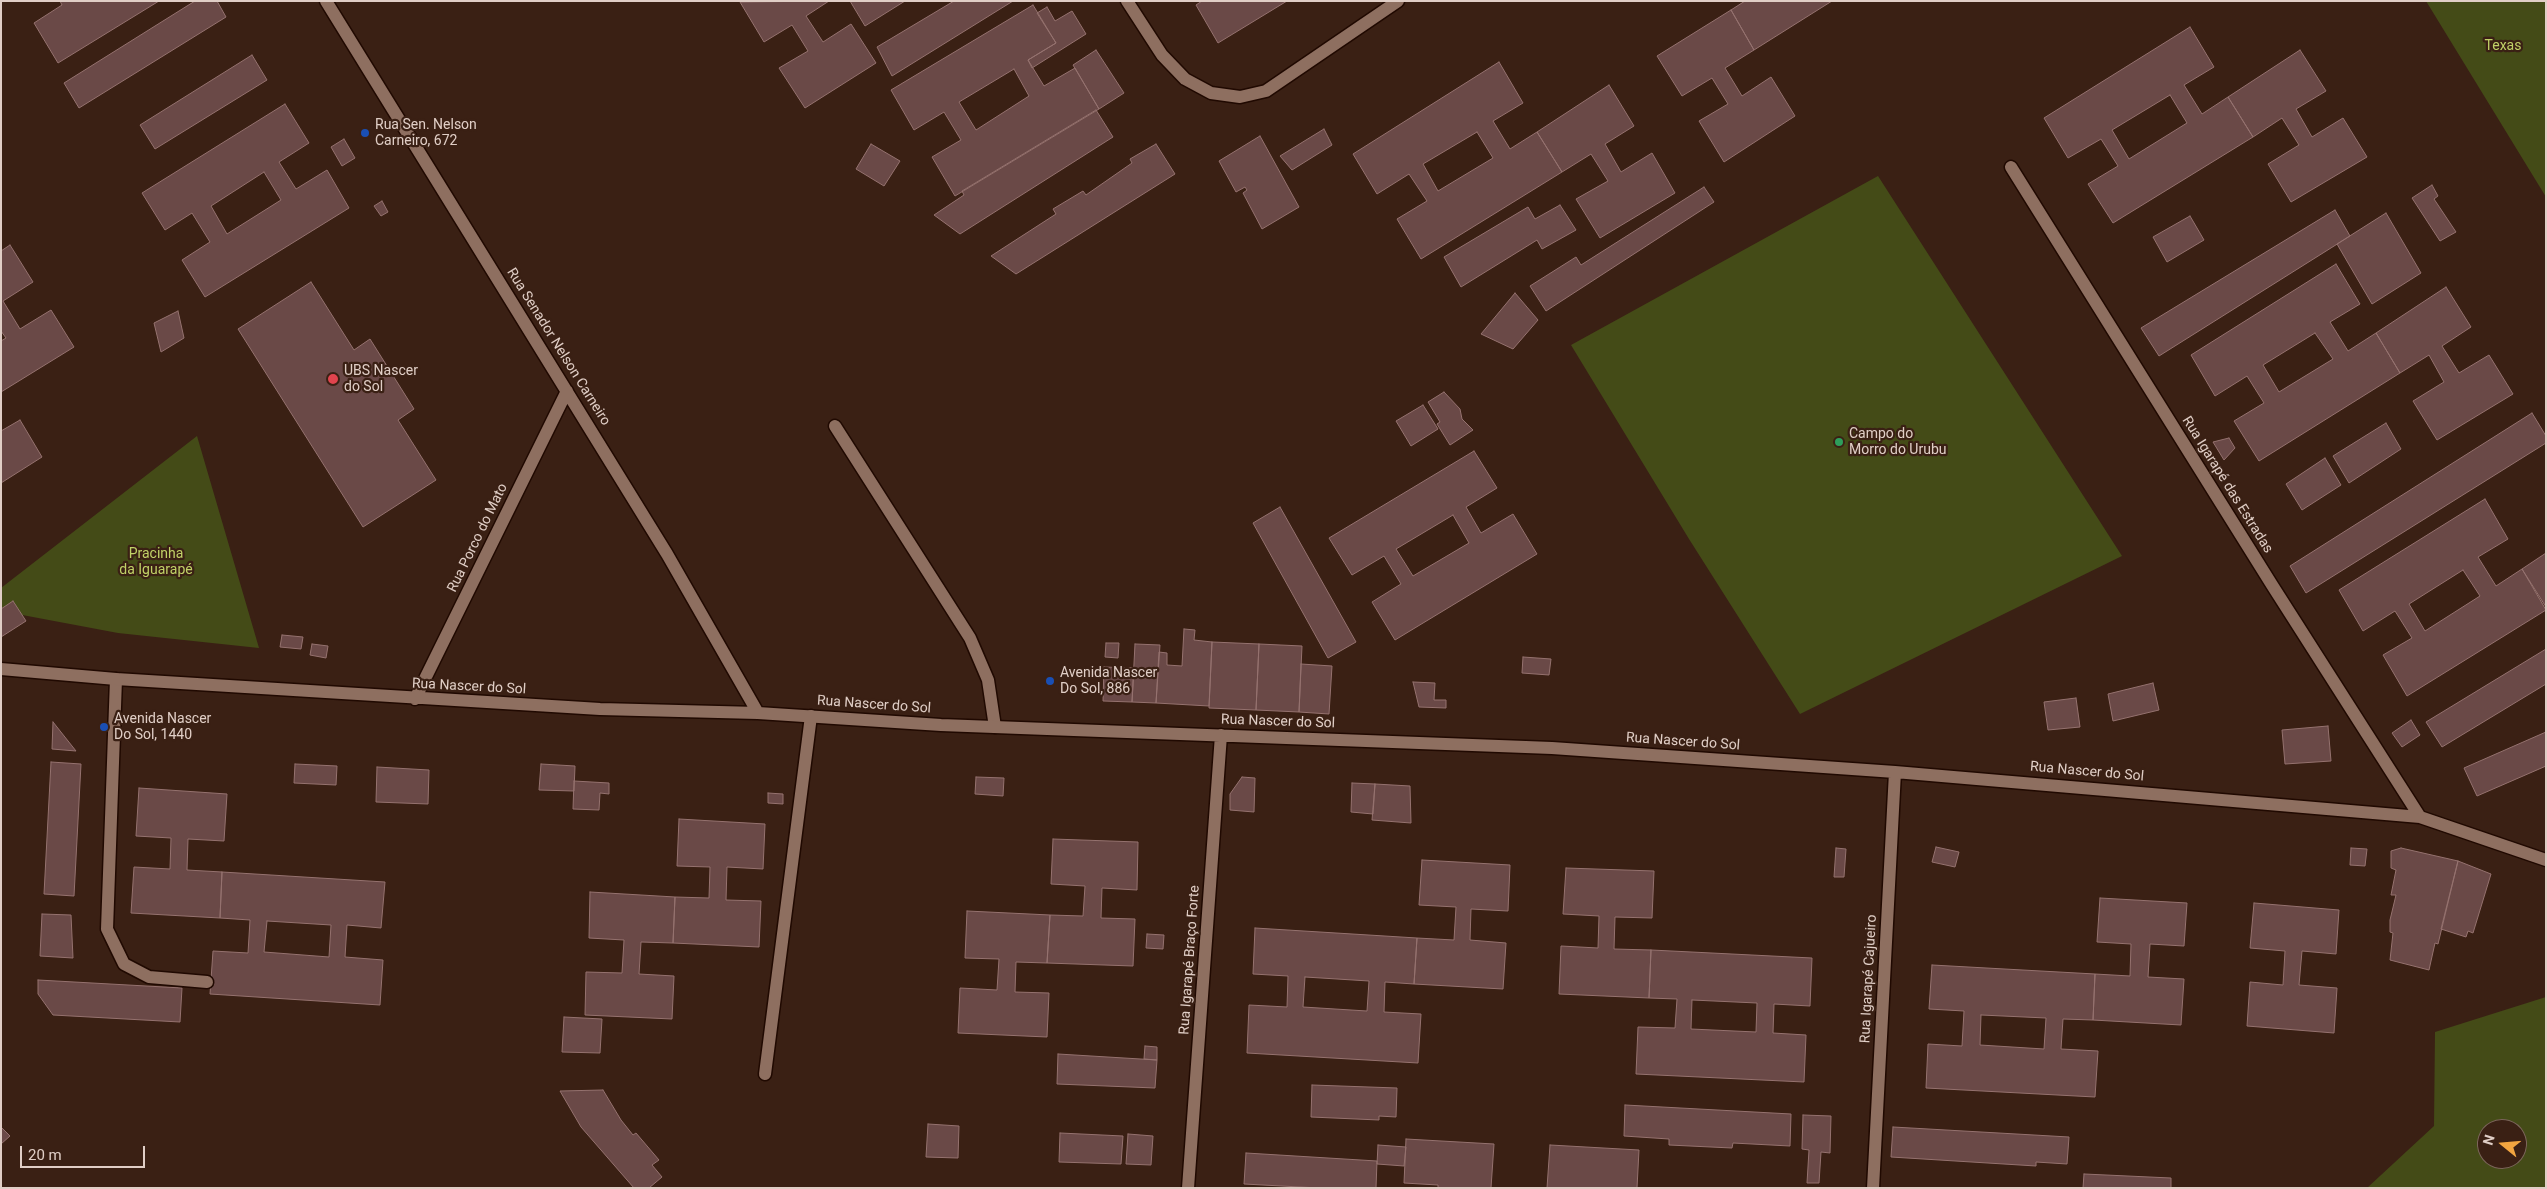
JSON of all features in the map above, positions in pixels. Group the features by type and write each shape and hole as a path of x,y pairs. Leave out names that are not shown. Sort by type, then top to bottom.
{"street":[{"name":"Rua Senador Nelson Carneiro","path":"326,1 667,554 758,713"},
{"path":"1127,1 1162,55 1185,79 1211,93 1240,97 1266,92 1398,1"},
{"name":"Rua Igarapé das Estradas","path":"2011,167 2272,585 2420,817"},
{"name":"Rua Porco do Mato","path":"415,699 567,390"},
{"path":"835,426 970,638 988,680 995,727"},
{"name":"Rua Nascer do Sol","path":"1,669 116,680 415,699 600,709 758,713 995,727 1552,748 1895,772 2420,817 2546,860"},
{"path":"116,680 107,929 124,964 149,977 208,982"},
{"path":"765,1074 811,716"},
{"name":"Rua Igarapé Braço Forte","path":"1188,1188 1221,735"},
{"name":"Rua Igarapé Cajueiro","path":"1873,1188 1895,772"}],"green space":[{"name":"Texas","path":"2426,1 2546,1 2546,197"},
{"name":"Campo do Morro do Urubu","path":"1878,176 2122,556 1800,714 1689,539 1571,345"},
{"name":"Pracinha da Iguarapé","path":"197,436 259,648 118,633 1,611 1,588"},
{"path":"2546,997 2546,1188 2367,1188 2434,1126 2435,1032"}],"building":[{"path":"60,1 159,1 58,63 34,23 62,5"},
{"path":"195,1 217,1 226,17 79,108 64,83"},
{"path":"829,1 806,16 823,42 851,24 876,63 805,108 779,68 808,51 792,25 764,42 740,2"},
{"path":"850,1 905,1 865,26"},
{"path":"954,1 1013,1 892,76 877,47"},
{"path":"1202,1 1287,1 1218,43 1196,5"},
{"path":"1745,1 1832,1 1754,50 1731,10"},
{"path":"1033,5 1056,43 1028,60 1044,86 1075,68 1099,109 955,196 932,157 961,140 944,112 914,130 891,90","holes":["1014,69 1029,96 976,130 959,102"]},
{"path":"1047,7 1055,21 1072,11 1086,34 1032,68 1028,60 1056,43 1037,13"},
{"path":"1731,10 1754,50 1725,68 1742,96 1771,77 1795,116 1724,162 1699,121 1728,104 1712,78 1682,96 1657,56"},
{"path":"2190,27 2214,67 2184,85 2202,114 2228,97 2253,137 2113,223 2088,184 2118,166 2101,139 2068,158 2044,118","holes":["2170,95 2187,123 2129,159 2112,130"]},
{"path":"1096,50 1124,93 1099,109 1073,65"},
{"path":"2300,50 2326,91 2296,109 2312,137 2343,118 2367,157 2291,202 2268,164 2299,145 2282,118 2253,137 2228,97"},
{"path":"252,55 267,80 155,149 140,125"},
{"path":"1499,62 1523,103 1493,121 1510,149 1537,132 1562,172 1421,259 1397,219 1427,201 1409,174 1377,194 1353,154","holes":["1477,132 1493,158 1438,191 1423,164"]},
{"path":"1609,85 1634,126 1605,144 1621,172 1652,153 1675,193 1600,238 1576,199 1608,181 1591,154 1562,172 1537,132"},
{"path":"285,104 309,143 279,162 296,189 327,170 349,208 205,297 182,260 210,242 192,213 165,230 142,193","holes":["264,172 281,200 227,234 211,206"]},
{"path":"1096,110 1113,137 960,234 934,215 964,195 962,191"},
{"path":"1324,129 1332,145 1292,170 1280,156"},
{"path":"1260,136 1299,207 1262,229 1243,193 1247,190 1245,187 1236,192 1219,161"},
{"path":"344,139 355,158 342,166 331,147"},
{"path":"871,144 900,161 884,186 856,169"},
{"path":"1156,144 1175,174 1016,274 991,256 1056,214 1053,209 1083,191 1086,195 1132,163 1130,159"},
{"path":"2432,185 2438,196 2434,199 2456,232 2440,241 2412,198"},
{"path":"1704,187 1714,202 1546,311 1530,286 1576,257 1581,265"},
{"path":"382,201 388,212 381,216 374,206"},
{"path":"1560,205 1576,230 1542,249 1537,240 1461,287 1444,257 1528,207 1535,219"},
{"path":"2335,210 2350,236 2159,356 2141,328"},
{"path":"2386,213 2421,273 2372,304 2337,244"},
{"path":"2190,216 2204,240 2167,262 2153,237"},
{"path":"10,245 33,282 3,301 20,329 51,310 74,347 1,392 1,341 6,338 1,331 1,251"},
{"path":"2336,264 2360,304 2330,322 2348,351 2376,333 2400,373 2259,461 2234,421 2264,403 2247,376 2215,396 2191,355","holes":["2315,333 2333,359 2279,392 2263,365"]},
{"name":"UBS Nascer do Sol","path":"311,282 354,350 370,339 414,409 398,420 436,480 363,527 238,329"},
{"path":"2446,287 2471,327 2442,346 2459,373 2489,355 2513,394 2437,440 2413,401 2444,382 2429,355 2400,373 2376,333"},
{"path":"1515,293 1538,320 1513,349 1481,334"},
{"path":"178,311 184,338 161,352 154,323"},
{"path":"1444,392 1460,409 1462,419 1473,430 1450,445 1437,424 1440,422 1428,402"},
{"path":"1423,405 1438,429 1411,446 1396,421"},
{"path":"2532,413 2546,436 2546,443 2306,593 2290,566"},
{"path":"20,420 42,457 1,483 1,431"},
{"path":"2386,423 2401,449 2349,483 2333,456"},
{"path":"2229,438 2235,448 2224,460 2213,442"},
{"path":"1474,451 1497,488 1466,507 1481,533 1513,514 1537,554 1395,640 1372,602 1401,584 1384,556 1352,575 1329,538","holes":["1453,515 1469,543 1413,576 1396,549"]},
{"path":"2325,458 2341,485 2302,510 2286,484"},
{"path":"2485,499 2508,539 2478,557 2496,586 2522,569 2546,610 2407,696 2383,655 2412,638 2395,611 2363,631 2339,590","holes":["2463,570 2480,596 2425,631 2409,604"]},
{"path":"1280,507 1356,642 1328,658 1253,523"},
{"path":"2546,553 2546,607 2522,569"},
{"path":"13,601 26,621 1,637 1,609"},
{"path":"1184,629 1195,630 1194,640 1212,642 1209,706 1156,703 1159,652 1167,653 1167,665 1182,666"},
{"path":"282,635 303,637 301,649 280,647"},
{"path":"1212,642 1259,644 1256,710 1209,708"},
{"path":"1106,643 1119,643 1118,658 1105,657"},
{"path":"312,644 328,646 326,658 310,655"},
{"path":"1135,644 1160,645 1156,703 1132,702"},
{"path":"1259,644 1302,646 1299,712 1256,710"},
{"path":"2546,649 2546,684 2442,747 2426,722"},
{"path":"1523,657 1551,659 1549,675 1522,673"},
{"path":"1301,664 1332,666 1329,714 1299,712"},
{"path":"1104,667 1134,668 1132,702 1103,701"},
{"path":"1413,682 1435,683 1434,700 1446,700 1446,708 1419,707"},
{"path":"2153,683 2159,710 2113,721 2108,694"},
{"path":"2076,698 2080,727 2048,730 2044,702"},
{"path":"2411,720 2420,735 2402,747 2392,733"},
{"path":"53,722 76,751 52,749"},
{"path":"2328,726 2331,761 2285,764 2282,730"},
{"path":"2546,732 2546,766 2477,796 2464,768"},
{"path":"51,762 81,764 74,896 44,894"},
{"path":"295,764 337,766 336,785 294,783"},
{"path":"541,764 575,766 574,791 539,790"},
{"path":"377,767 429,770 428,804 376,802"},
{"path":"976,777 1004,778 1003,796 975,794"},
{"path":"1242,777 1255,778 1254,812 1230,810 1230,794"},
{"path":"574,781 609,783 609,794 600,793 599,810 573,809"},
{"path":"1352,783 1375,784 1373,814 1351,812"},
{"path":"1375,784 1410,786 1411,823 1372,820"},
{"path":"139,788 227,794 224,841 188,839 187,870 222,872 220,918 131,913 134,867 170,869 171,838 136,836"},
{"path":"768,793 783,794 783,804 768,803"},
{"path":"679,819 765,824 763,869 727,867 726,900 761,901 759,947 673,943 675,897 709,898 710,867 677,866"},
{"path":"1053,839 1138,842 1137,890 1102,888 1101,918 1135,919 1133,966 1047,963 1050,915 1083,916 1085,886 1051,884"},
{"path":"1936,847 1959,852 1955,867 1932,862"},
{"path":"1836,848 1846,849 1844,877 1834,877"},
{"path":"2351,848 2367,849 2365,866 2350,865"},
{"path":"2401,848 2458,861 2438,944 2435,943 2429,970 2390,960 2393,933 2390,932 2390,920 2396,895 2391,895 2396,870 2391,868 2391,851"},
{"path":"1422,860 1510,865 1508,911 1471,909 1470,940 1506,943 1503,989 1414,984 1417,938 1454,940 1456,907 1419,905"},
{"path":"2458,861 2491,874 2473,933 2468,931 2466,937 2441,929"},
{"path":"1566,868 1654,871 1652,918 1615,917 1614,949 1651,950 1649,998 1559,994 1561,946 1598,948 1599,916 1563,914"},
{"path":"222,872 385,882 381,928 347,925 345,957 383,960 380,1005 210,994 213,951 248,953 250,920 220,918","holes":["267,921 331,925 329,957 264,952"]},
{"path":"590,892 675,897 673,943 641,942 639,974 674,976 672,1019 585,1015 586,972 622,973 624,940 589,938"},
{"path":"2100,898 2187,903 2184,946 2150,944 2148,977 2184,979 2181,1025 2093,1020 2095,974 2130,976 2131,944 2097,942"},
{"path":"2254,903 2339,910 2336,954 2302,951 2299,985 2337,988 2334,1033 2247,1026 2250,982 2283,985 2285,951 2250,948"},
{"path":"967,911 1050,915 1047,963 1016,962 1015,992 1049,993 1047,1037 958,1033 960,988 997,990 999,959 965,958"},
{"path":"42,914 71,915 73,958 40,956"},
{"path":"1255,928 1417,938 1414,984 1385,982 1384,1012 1421,1014 1418,1063 1247,1053 1249,1005 1287,1007 1288,976 1253,974","holes":["1305,977 1369,981 1367,1011 1303,1007"]},
{"path":"1147,934 1164,935 1163,949 1146,948"},
{"path":"1651,950 1812,958 1810,1006 1774,1004 1773,1033 1806,1035 1804,1082 1636,1074 1638,1027 1675,1028 1677,999 1649,998","holes":["1692,1000 1757,1003 1756,1032 1691,1029"]},
{"path":"1932,965 2095,974 2093,1020 2063,1019 2061,1049 2098,1051 2095,1097 1926,1088 1928,1044 1962,1046 1964,1011 1929,1009","holes":["1981,1015 2046,1018 2044,1049 1980,1045"]},
{"path":"38,980 182,988 180,1022 53,1015 38,994"},
{"path":"564,1017 602,1019 600,1053 562,1052"},
{"path":"1145,1046 1157,1047 1157,1060 1144,1059"},
{"path":"1058,1054 1157,1060 1155,1088 1057,1084"},
{"path":"1312,1085 1397,1088 1396,1117 1379,1116 1379,1120 1311,1117"},
{"path":"603,1090 621,1120 633,1135 636,1133 659,1160 652,1165 662,1177 649,1188 634,1188 581,1127 560,1091"},
{"path":"1625,1105 1791,1114 1790,1146 1733,1143 1732,1148 1669,1145 1669,1139 1624,1136"},
{"path":"1803,1115 1831,1116 1830,1153 1821,1152 1819,1183 1807,1183 1809,1150 1802,1149"},
{"path":"928,1124 959,1126 958,1158 926,1157"},
{"path":"1,1127 10,1136 1,1144"},
{"path":"1893,1127 2069,1137 2067,1164 2036,1162 2036,1166 1891,1157"},
{"path":"1060,1133 1123,1136 1121,1164 1059,1162"},
{"path":"1128,1134 1153,1136 1151,1165 1126,1164"},
{"path":"1406,1139 1494,1144 1491,1188 1438,1188 1438,1185 1404,1183"},
{"path":"1378,1145 1406,1147 1404,1166 1377,1164"},
{"path":"1550,1145 1639,1150 1637,1188 1547,1188"},
{"path":"1246,1153 1377,1161 1376,1188 1319,1188 1244,1184"},
{"path":"2084,1174 2171,1178 2171,1188 2083,1188"}],"place":[{"name":"Rua Sen. Nelson Carneiro, 672","path":"365,133"},
{"name":"UBS Nascer do Sol","path":"333,379"},
{"name":"Campo do Morro do Urubu","path":"1839,442"},
{"name":"Avenida Nascer Do Sol, 886","path":"1050,681"},
{"name":"Avenida Nascer Do Sol, 1440","path":"104,727"}]}
